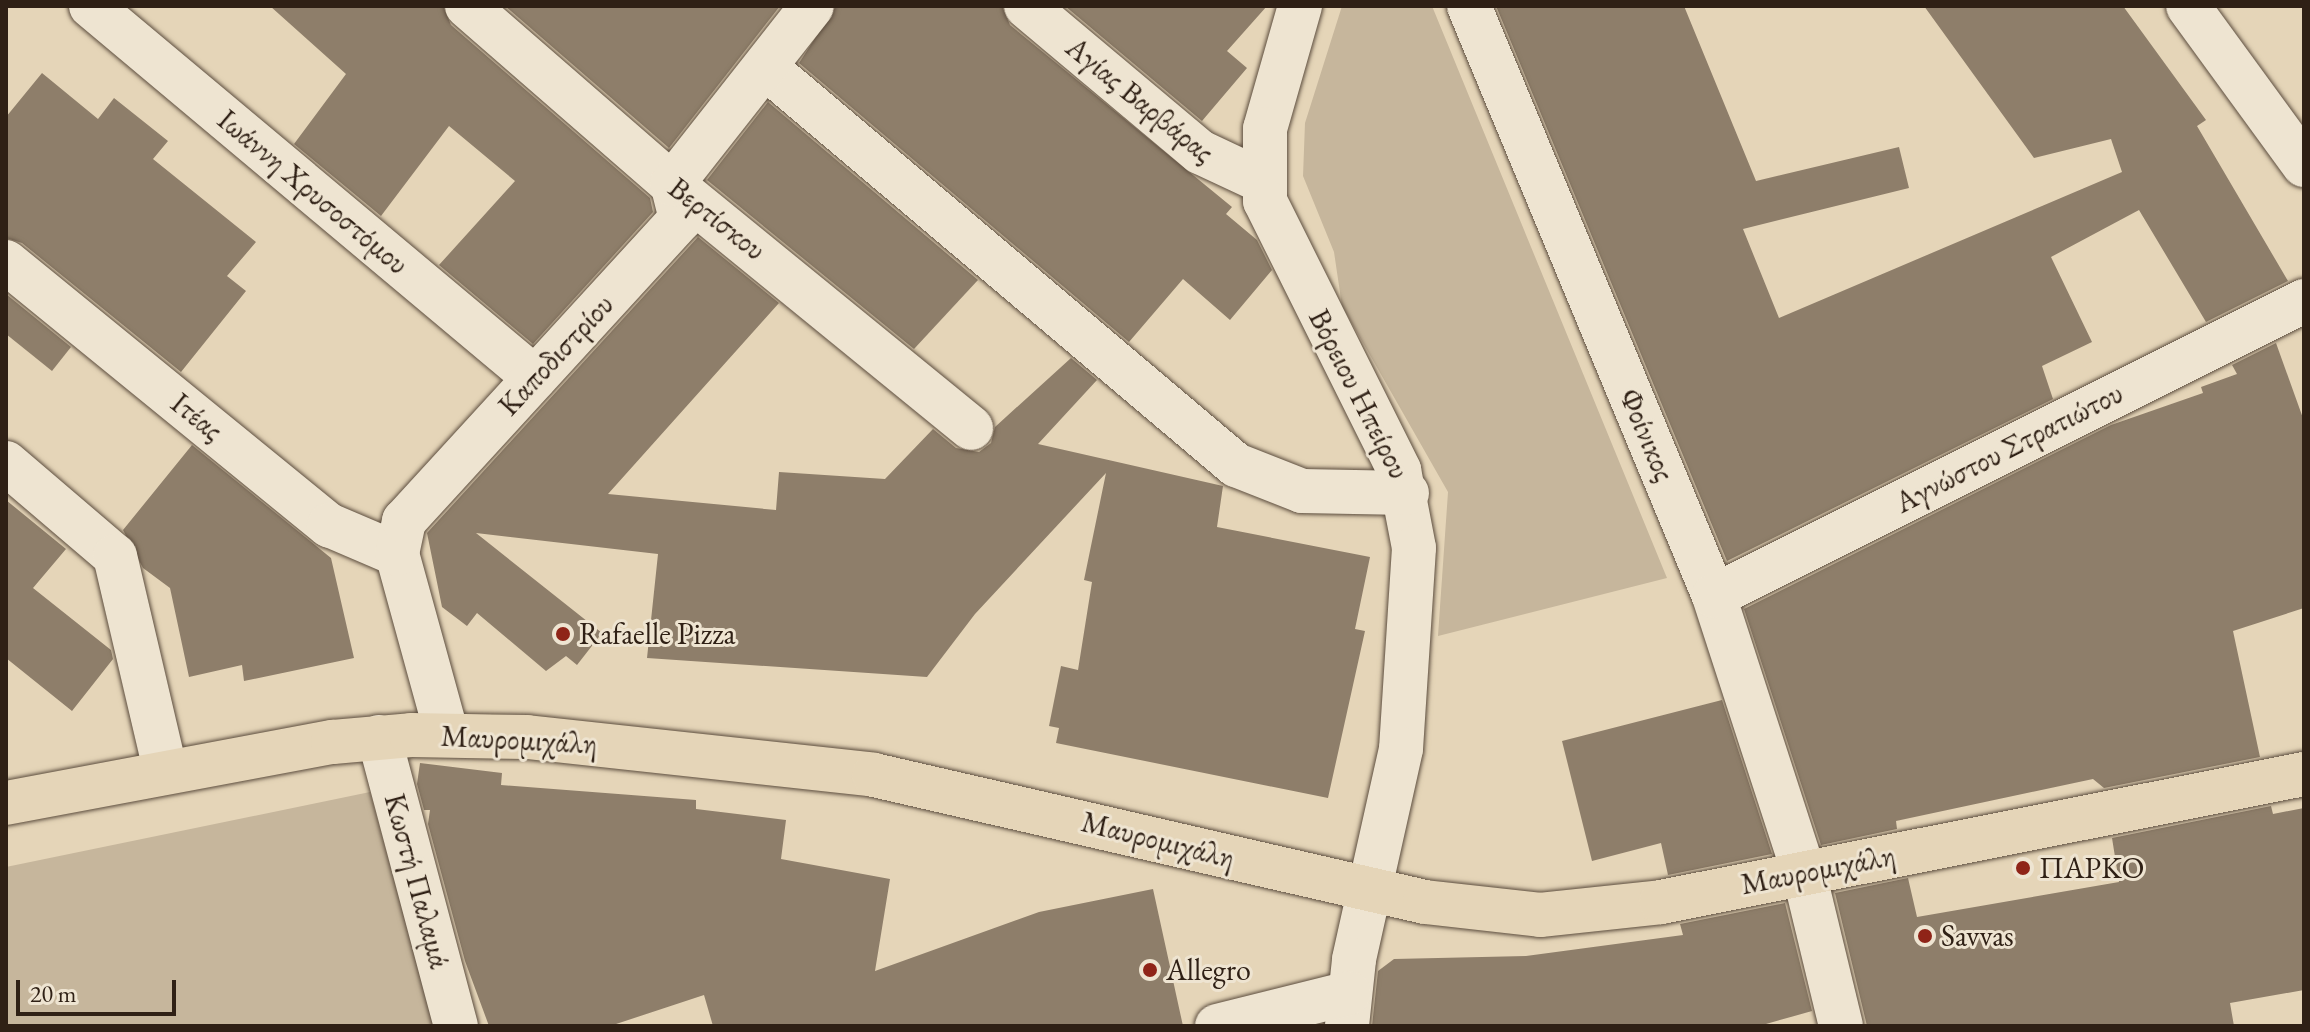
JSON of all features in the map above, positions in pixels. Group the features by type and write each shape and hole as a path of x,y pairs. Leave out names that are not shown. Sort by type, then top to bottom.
{"main road":[{"name":"Μαυρομιχάλη","path":"6,803 165,769 379,737 447,735 644,747 874,775 1372,890 1483,911 1567,914 1661,902 2304,774"}],"street":[{"name":"Ιωάννη Χρυσοστόμου","path":"91,6 535,378"},
{"name":"Βερτίσκου","path":"467,6 672,184 971,428"},
{"path":"672,184 812,6"},
{"name":"Αγίας Βαρβάρας","path":"1026,6 1200,152 1262,181"},
{"name":"Βόρειου Ηπείρου","path":"1300,6 1265,129 1262,181 1278,236 1363,392 1407,493 1413,577 1401,749 1348,1010"},
{"name":"Φοίνικος","path":"1469,6 1714,596 1804,873 1841,1026"},
{"path":"2188,6 2304,165"},
{"path":"765,67 1236,465 1302,491 1407,493"},
{"name":"Καποδιστρίου","path":"397,554 404,521 681,219 672,184"},
{"name":"Ιτέας","path":"6,262 329,525 397,554"},
{"name":"Αγνώστου Στρατιώτου","path":"1714,596 2304,301"},
{"path":"6,463 115,556 165,769"},
{"path":"397,554 447,735"},
{"name":"Κωστή Παλαμά","path":"379,737 456,1026"},
{"path":"1217,1026 1348,1010"}],"shaded area":[{"path":"1342,6 1432,6 1667,578 1438,636 1448,492 1342,306 1334,252 1303,176 1305,123"},
{"path":"370,792 434,1026 6,1026 6,867"}],"building":[{"path":"270,6 443,6 451,25 650,198 653,212 533,344 439,265 515,181 449,126 381,216 294,144 346,74"},
{"path":"505,6 780,6 669,148"},
{"path":"836,6 1002,6 1010,25 1232,207 1226,214 1257,240 1272,270 1230,320 1183,279 1129,342 799,63"},
{"path":"1065,6 1267,6 1227,51 1247,68 1202,121"},
{"path":"1496,6 1684,6 1756,181 1899,147 1909,188 1743,229 1779,318 2122,172 2111,139 2034,158 1924,6 2123,6 2206,120 2197,126 2288,281 2206,322 2139,210 2051,257 2092,342 2042,366 2053,399 1727,561"},
{"path":"42,73 98,119 114,98 168,141 153,159 256,242 227,276 246,291 181,372 22,243 6,238 6,117"},
{"path":"768,102 978,280 914,349 707,180"},
{"path":"698,237 779,303 608,494 776,510 779,472 885,479 933,429 956,448 979,452 991,443 995,427 1071,358 1097,380 1038,444 1223,486 1217,527 1370,557 1355,629 1365,631 1328,798 1056,743 1059,728 1049,726 1061,666 1078,670 1092,582 1084,580 1106,473 975,614 927,677 647,658 658,554 476,533 602,633 577,665 566,656 546,671 477,613 467,626 442,607 427,533"},
{"path":"6,294 71,347 52,371 6,334"},
{"path":"2276,343 2304,421 2304,608 2233,631 2260,757 2104,788 2093,779 1896,821 1897,829 1821,845 1744,609 2111,425 2203,393 2201,387 2237,374 2232,365"},
{"path":"192,445 331,558 354,658 244,681 242,665 189,677 170,588 143,568 123,530"},
{"path":"6,500 66,549 33,588 111,650 113,659 72,711 6,658"},
{"path":"1722,700 1772,854 1668,875 1661,843 1592,861 1562,741"},
{"path":"420,763 502,773 501,785 696,800 696,809 786,820 781,859 890,879 875,971 1039,912 1153,889 1183,1026 713,1026 704,995 610,1026 489,1026 465,961 428,824 430,810 424,810 417,784"},
{"path":"2271,806 2273,814 2304,808 2304,990 2230,1003 2234,1026 1867,1026 1835,893 1908,878 1917,917 2119,882 2112,838"},
{"path":"1785,903 1812,1011 1759,1026 1372,1026 1378,971 1394,959 1526,956 1683,935 1680,924"}],"place":[{"name":"Rafaelle Pizza","path":"563,634"},
{"name":"ΠΑΡΚΟ","path":"2023,868"},
{"name":"Savvas","path":"1925,936"},
{"name":"Allegro","path":"1150,970"}]}
